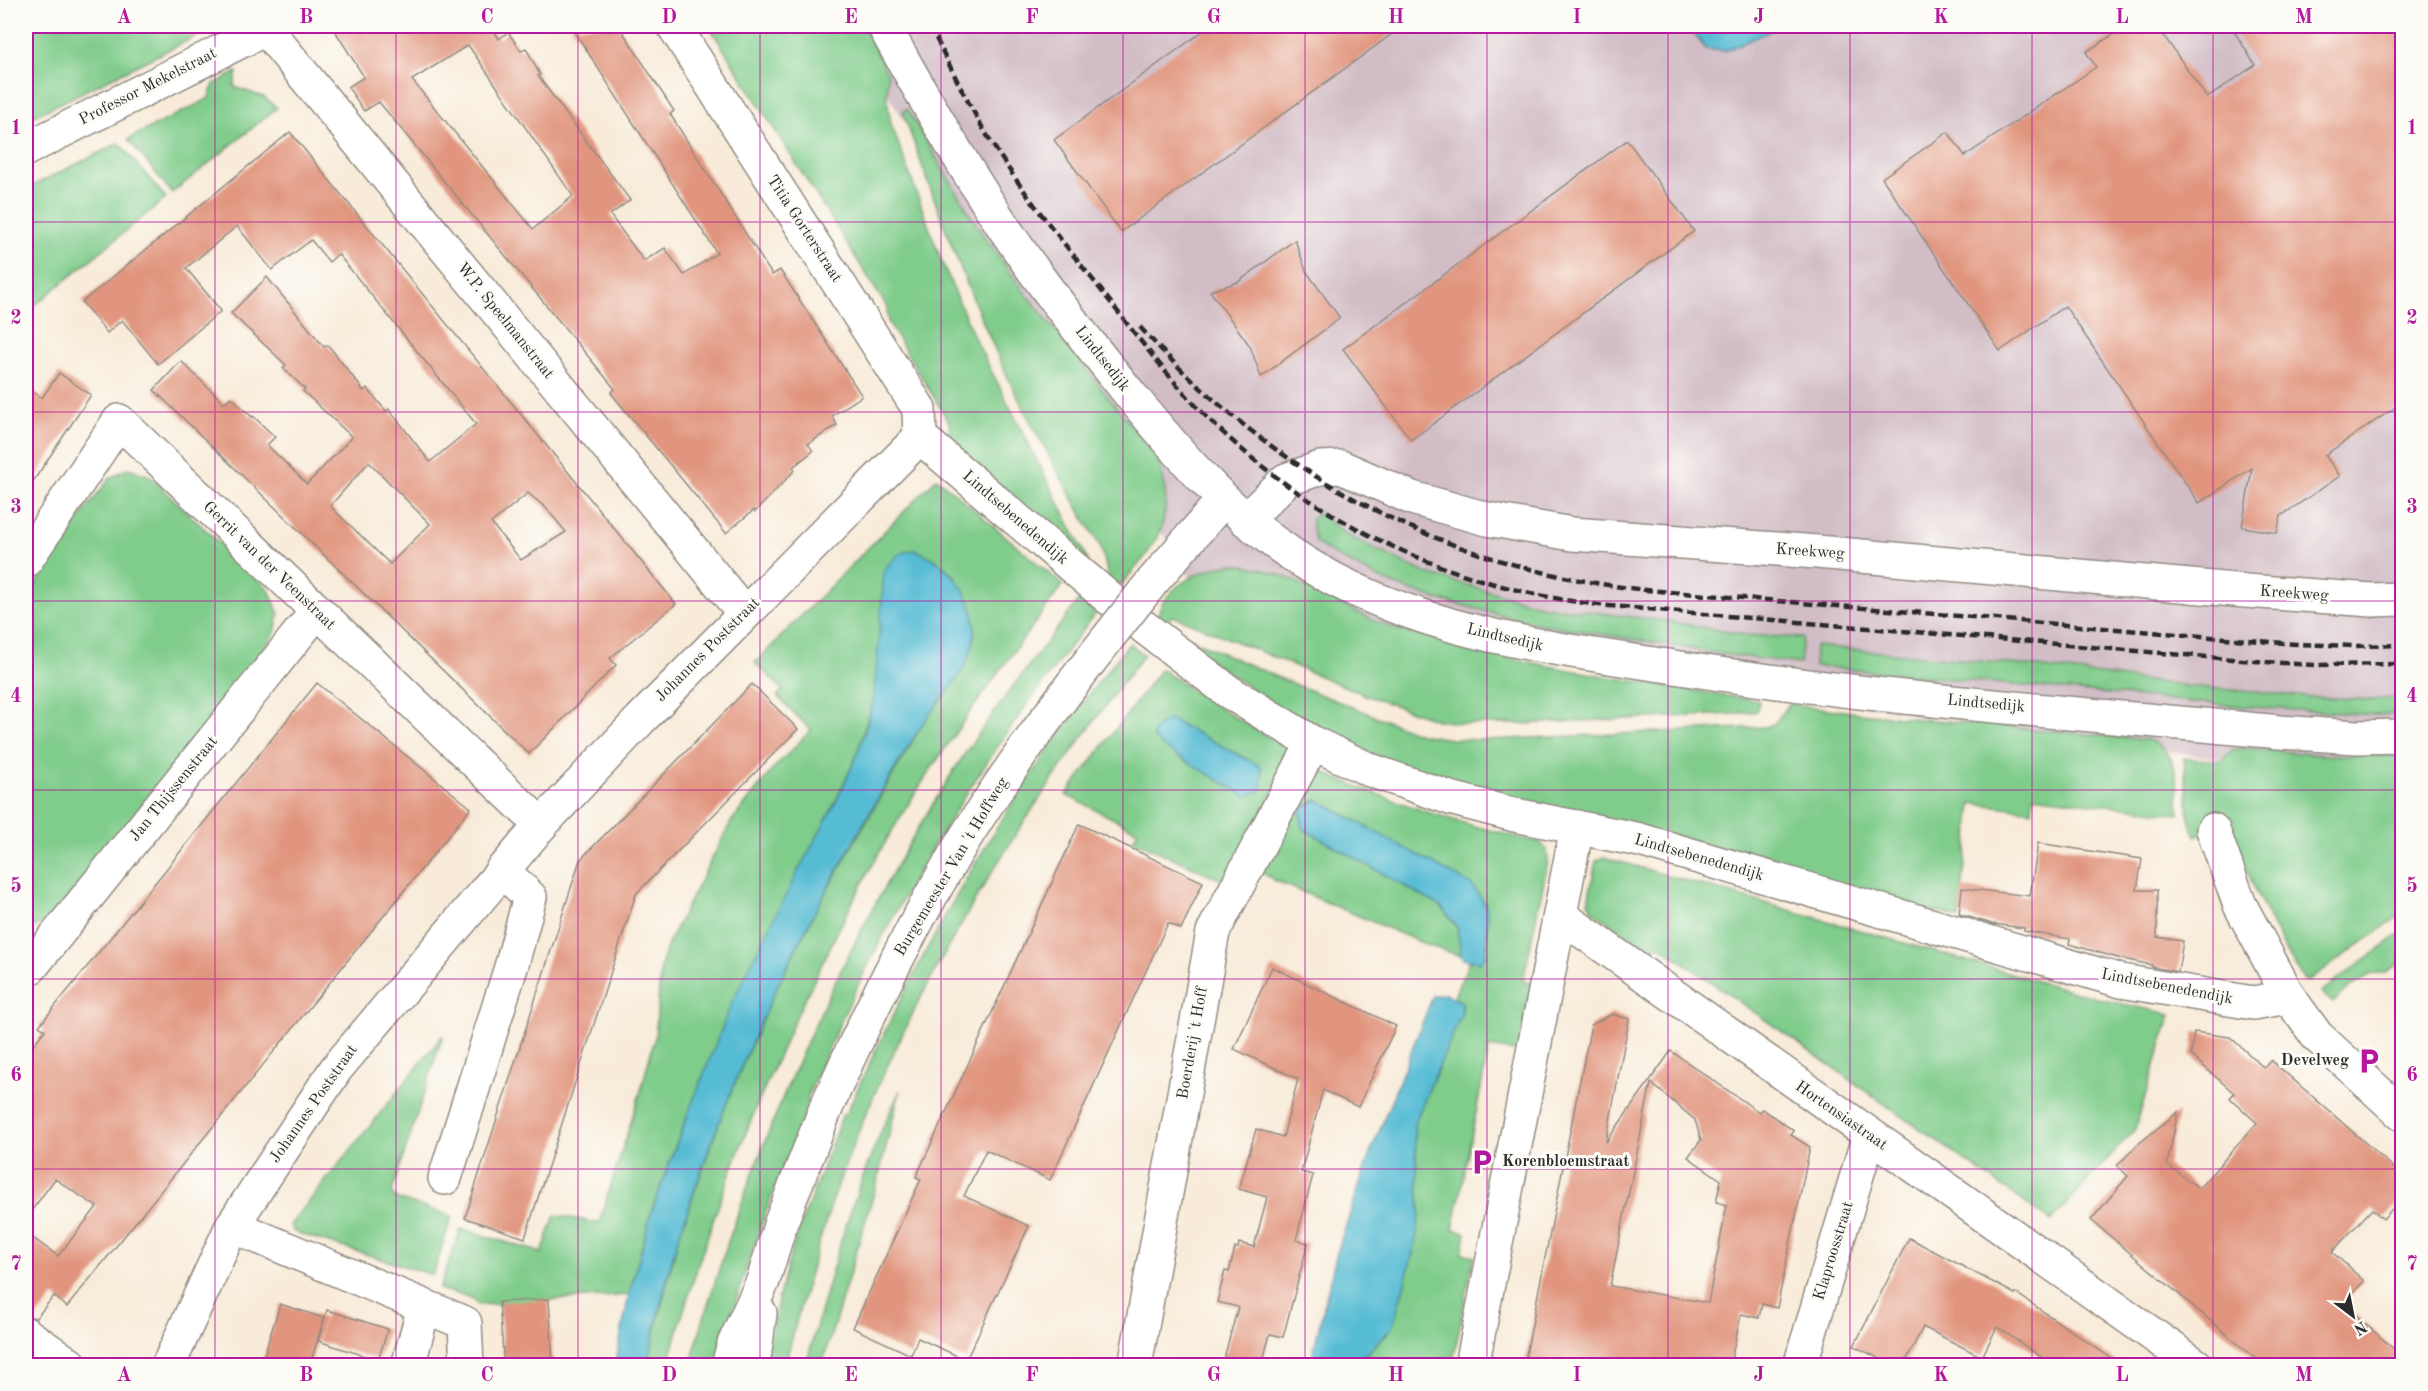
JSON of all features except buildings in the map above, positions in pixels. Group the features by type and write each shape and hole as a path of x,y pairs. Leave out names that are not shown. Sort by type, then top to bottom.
{"street":[{"name":"Titia Gorterstraat","path":"674,26 919,409 920,437"},
{"name":"Lindtsedijk","path":"884,26 969,172 1034,271 1149,418 1234,510 1277,544 1332,579 1383,603 1444,624 1554,649 1789,685 2279,732 2357,737 2403,736"},
{"name":"Professor Mekelstraat","path":"26,149 268,27"},
{"name":"W.P. Speelmanstraat","path":"268,27 744,613"},
{"name":"Gerrit van der Veenstraat","path":"26,560 119,421 541,825"},
{"name":"Lindtsebenedendijk","path":"920,437 1110,599"},
{"name":"Johannes Poststraat","path":"168,1365 232,1226 336,1069 541,825 744,613 920,437"},
{"name":"Kreekweg","path":"1234,510 1286,480 1320,468 1341,467 1412,498 1487,519 1572,534 1852,555 2245,591 2372,600 2403,599"},
{"name":"Burgemeester Van 't Hoffweg","path":"728,1365 734,1344 763,1281 792,1192 858,1036 892,969 970,831 1056,704 1153,580 1234,510"},
{"name":"Jan Thijssenstraat","path":"28,965 317,611"},
{"name":"Lindtsebenedendijk","path":"1144,627 1228,692 1313,743 1370,770 1449,798 1640,840 2121,981 2253,1004 2289,997"},
{"name":"Boerderij 't Hoff","path":"1135,1365 1213,932 1313,743"},
{"path":"1472,1365 1577,827"},
{"path":"2213,830 2240,906 2289,997 2317,1036 2403,1114"},
{"path":"445,1178 512,963 530,897 502,870"},
{"name":"Hortensiastraat","path":"1561,916 2194,1365"},
{"name":"Klaproosstraat","path":"1800,1365 1869,1136"},
{"path":"232,1226 465,1323 467,1365"},
{"name":"Burgemeester Van 't Hoffweg","path":"753,1365 763,1281"},
{"path":"408,1365 424,1307"},
{"path":"26,1334 72,1365"}],"shaded area":[{"path":"845,26 2402,26 2402,786 1209,608"}],"green space":[{"path":"26,26 217,26 26,120"},
{"path":"709,26 863,26 888,75 887,98 891,124 940,257 974,337 1089,562 951,444 949,422 888,322 887,307"},
{"path":"237,72 234,87 264,97 277,108 172,193 128,139 208,99 214,84"},
{"path":"907,109 980,231 1023,290 1154,454 1159,464 1166,497 1161,530 1147,554 1114,592 1099,544 1025,412 976,305 938,210 904,115 903,111"},
{"path":"119,143 166,198 29,310 26,308 26,189"},
{"path":"128,468 148,475 269,590 279,614 275,633 52,919 31,928 26,927 26,599 78,520 110,478"},
{"path":"937,478 1063,585 994,678 928,773 887,839 850,907 793,1023 752,1119 698,1265 668,1365 647,1365 677,1242 723,1111 768,1005 818,906 921,726 955,576 932,558 919,552 905,551 877,674 874,698 855,760 685,1121 652,1210 629,1295 478,1305 472,1298 439,1289 461,1229 542,1253 555,1215 599,1223 641,1090 655,1037 661,966 669,941 731,822 774,768 811,730 777,696 783,690 755,663"},
{"path":"1319,513 1346,535 1427,574 1543,606 1673,622 1746,635 1803,638 1800,664 1723,654 1540,624 1432,598 1387,582 1316,543 1312,530 1312,519"},
{"path":"1232,564 1274,573 1373,620 1406,632 1523,661 1759,701 1757,711 1520,724 1466,724 1437,720 1368,696 1174,616 1156,624 1165,600 1183,582 1207,570"},
{"path":"1080,599 1096,613 1031,698 942,832 888,925 849,1004 807,1098 810,1100 771,1198 748,1264 718,1365 690,1366 739,1209 800,1056 835,982 913,837 956,767 1001,703"},
{"path":"1186,637 1284,680 1420,734 1451,739 1486,740 1765,727 1774,724 1789,704 1859,713 2149,740 2160,746 2172,762 2177,780 2179,814 2033,796 2032,811 1972,803 1959,918 1433,779 1311,729 1181,641"},
{"path":"1130,643 1144,655 1100,713 1017,832 943,956 909,1020 878,1086 840,1179 814,1258 785,1365 764,1366 780,1292 793,1246 843,1114 846,1114 906,990 972,869 1046,753"},
{"path":"1815,646 2021,665 2188,686 2297,696 2373,700 2402,697 2402,714 2374,715 2235,706 1814,666"},
{"path":"1161,669 1219,708 1294,752 1226,882 1133,840 1138,831 1066,795"},
{"path":"2244,748 2323,755 2402,756 2402,914 2308,981 2304,980 2271,923 2227,823 2196,836 2189,819 2184,758 2221,761 2232,750"},
{"path":"1315,769 1426,812 1540,842 1547,850 1548,861 1523,981 1532,983 1519,1052 1489,1047 1453,1229 1466,1233 1462,1253 1474,1256 1452,1365 1355,1365 1391,1329 1420,1214 1414,1124 1462,1013 1462,1002 1453,998 1470,960 1480,962 1488,944 1315,801 1301,809 1302,828 1440,906 1457,927 1461,956 1427,945 1274,880 1260,871"},
{"path":"1603,857 2104,1000 2171,1014 2135,1129 2051,1221 1660,946 1646,949 1595,913 1588,902 1596,861"},
{"path":"2402,932 2402,962 2386,972 2371,974 2351,986 2333,1003 2321,992"},
{"path":"443,1035 392,1191 394,1198 452,1216 433,1275 294,1232 290,1225"},
{"path":"900,1091 876,1186 822,1365 806,1365 835,1261 858,1191"}],"water":[{"path":"1688,26 1782,26 1724,51 1706,49"},
{"path":"915,550 940,564 960,584 967,596 974,623 971,651 960,675 920,728 868,815 778,985 741,1069 692,1197 669,1271 647,1365 615,1365 629,1295 652,1210 685,1121 733,1000 799,869 835,804 865,731 874,698 884,571 897,556"},
{"path":"1170,719 1262,767 1261,790 1247,797 1164,748 1153,738 1153,734 1158,726"},
{"path":"1318,800 1472,885 1486,905 1488,916 1486,955 1480,962 1463,959 1457,927 1440,906 1302,828 1301,809"},
{"path":"1445,994 1462,1002 1462,1013 1414,1124 1420,1214 1414,1250 1394,1322 1391,1329 1355,1365 1310,1365 1336,1256 1368,1159 1433,996"}],"railway":[{"path":"930,26 972,108 1012,173 1136,335 1198,408 1240,448 1284,483 1332,514 1381,541 1433,564 1487,582 1542,596 1599,605 2266,662 2314,665 2402,664"},
{"path":"1140,327 1193,380 1248,428 1307,470 1368,506 1433,537 1501,561 1572,579 1646,590 2296,644 2402,645"}],"place":[{"name":"Develweg","path":"2369,1061"},
{"name":"Korenbloemstraat","path":"1482,1162"}]}
